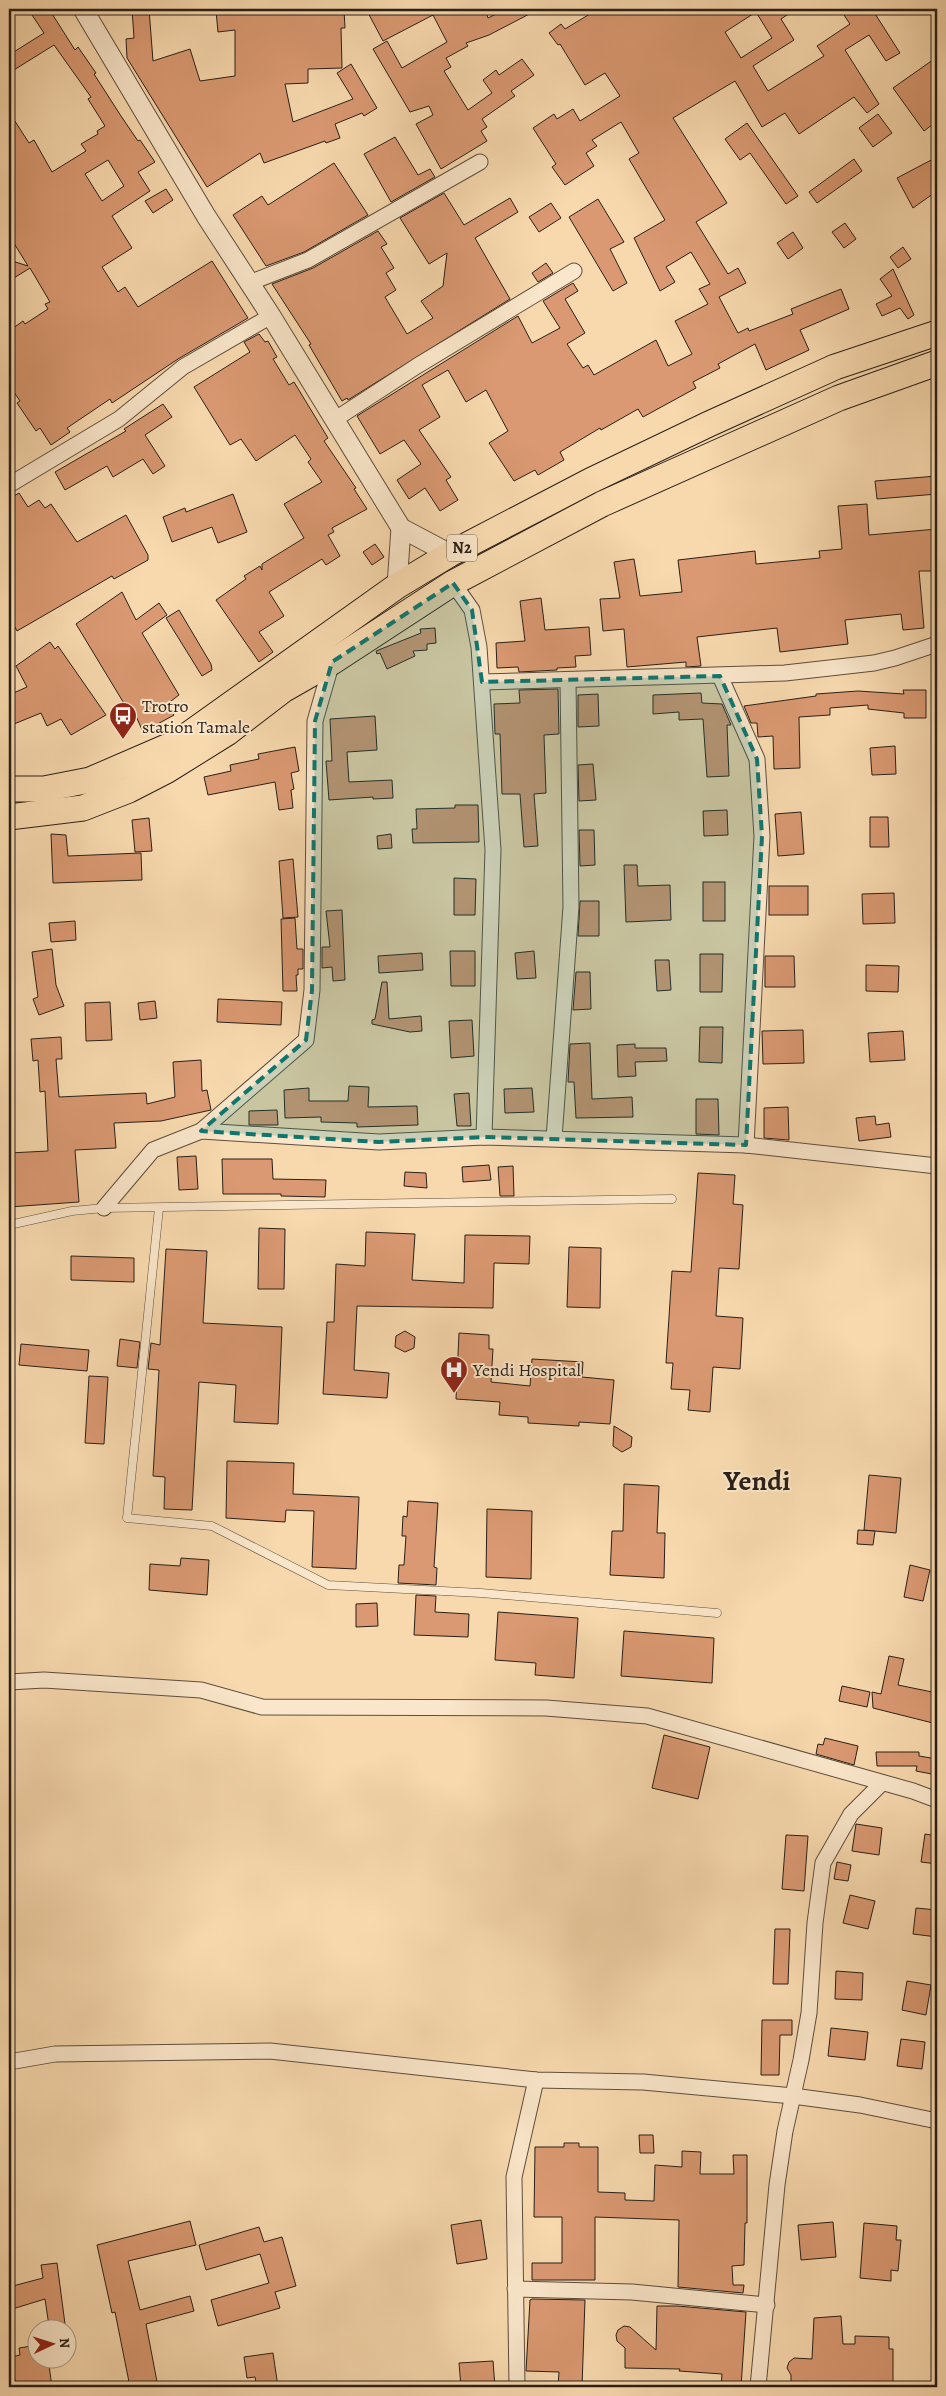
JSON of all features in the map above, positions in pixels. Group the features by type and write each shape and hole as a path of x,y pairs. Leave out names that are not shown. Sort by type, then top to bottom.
{"highway":[{"name":"N2","path":"9,790 44,789 90,780 178,742 397,586 445,557 590,481 709,424 835,368 937,333"},
{"name":"N2","path":"9,817 83,808 129,790 166,771 227,733 283,690 332,662 453,582 602,504 839,398 937,363"},
{"path":"445,557 453,582"}],"street":[{"path":"83,9 201,207 271,316 401,528 445,557"},
{"path":"249,283 308,260 480,162"},
{"path":"334,420 417,366 574,271"},
{"path":"9,485 119,419 183,367 271,316"},
{"path":"397,586 401,528"},
{"path":"453,582 472,610 479,647 493,850 484,1137"},
{"path":"482,682 785,673 874,663 896,658 937,644"},
{"path":"104,1208 152,1150 201,1131 306,1040 312,990 315,721 332,662"},
{"path":"720,676 757,759 762,836 746,1145"},
{"path":"554,1138 571,906 568,680"},
{"path":"201,1131 379,1142 484,1137 746,1145 937,1166"},
{"path":"9,1682 44,1680 201,1690 262,1707 546,1708 647,1716 882,1784 913,1791 937,1800"},
{"path":"758,2387 777,2185 785,2131 809,2013 815,1923 823,1863 851,1814 882,1784"},
{"path":"9,2062 55,2054 270,2051 536,2080 643,2082 793,2096 860,2105 937,2121"},
{"path":"517,2387 514,2177 536,2080"},
{"path":"516,2289 632,2292 767,2305"}],"lane":[{"path":"9,1226 72,1211 104,1208 672,1199"},
{"path":"159,1208 127,1518 212,1526 328,1585 481,1593 717,1613"}],"highlighted area":[{"path":"453,583 472,610 482,682 720,676 757,759 762,836 746,1145 484,1137 379,1142 201,1131 306,1040 312,990 315,721 332,662"}],"building":[{"path":"28,9 49,9 75,50 78,47 96,73 94,74 121,116 155,162 138,172 150,191 112,216 132,248 102,267 118,292 125,287 138,307 212,261 248,318 178,359 112,403 110,399 67,428 70,432 51,445 40,428 36,431 17,403 20,401 9,385 9,331 23,321 25,324 48,309 45,304 50,302 30,268 9,281 9,260 28,266 9,235 9,112 29,143 34,140 52,172 86,151 81,144 98,134 97,131 105,126 88,99 91,97 54,45 9,73 9,55 44,33","holes":["108,160 124,186 102,201 85,174"]},
{"path":"132,9 149,9 153,61 190,49 200,81 235,76 235,30 218,32 216,11 238,10 239,14 270,13 270,9 344,9 345,28 341,28 342,68 308,69 308,83 285,84 293,122 353,99 337,73 351,64 377,108 364,116 362,113 335,124 340,138 326,143 325,141 264,163 260,153 207,187 127,58 126,39 134,38"},
{"path":"366,9 485,9 488,18 506,9 539,9 489,35 466,43 468,46 446,58 451,67 444,71 468,110 492,93 483,80 496,70 499,75 522,59 534,75 511,91 515,96 482,119 487,127 481,131 487,141 441,169 416,124 433,115 429,106 410,112 373,49 387,41 402,68 447,42 433,15 383,41"},
{"path":"598,9 796,9 781,19 794,40 753,66 768,91 824,56 817,46 850,24 840,9 872,9 900,53 886,61 869,35 845,50 879,104 867,113 854,97 799,134 785,113 762,127 735,81 673,118 727,203 696,222 728,274 738,268 746,283 719,297 738,333 748,328 749,331 793,314 791,309 841,289 849,309 800,330 809,350 766,370 755,344 718,364 720,368 693,382 696,388 643,417 638,409 601,430 600,428 560,452 564,460 538,475 535,470 514,481 489,443 508,431 486,390 466,402 448,370 422,385 440,417 419,430 451,477 446,480 458,500 440,511 425,488 409,499 397,480 421,464 404,440 380,454 357,416 518,316 532,343 560,328 543,301 573,283 578,291 565,299 585,333 567,344 583,368 588,365 594,375 656,340 668,366 692,354 675,321 708,304 699,289 710,284 691,252 666,267 675,282 660,291 634,238 665,220 629,159 639,153 621,122 592,140 597,146 586,153 594,166 565,185 552,167 556,164 533,128 554,114 557,119 573,109 580,121 620,96 605,73 585,85 560,44 558,45 549,33 561,24 565,29","holes":["756,12 772,38 741,58 725,32"]},
{"path":"937,57 937,121 924,131 893,88"},
{"path":"878,114 892,133 873,147 859,128"},
{"path":"747,123 798,196 786,204 750,153 740,160 725,139"},
{"path":"395,137 418,175 430,169 435,177 391,202 364,154"},
{"path":"937,157 937,191 913,208 897,178"},
{"path":"854,159 862,171 817,203 809,192"},
{"path":"334,163 368,215 304,252 266,266 233,215 262,196 268,205"},
{"path":"166,189 173,200 153,213 145,201"},
{"path":"444,193 464,225 510,198 518,212 475,238 510,299 348,400 347,398 342,401 309,345 311,344 272,284 313,268 378,231 387,244 381,247 394,268 386,273 396,290 385,297 407,334 433,318 421,301 443,286 447,253 429,264 400,218"},
{"path":"598,199 624,242 610,249 627,283 613,291 569,217"},
{"path":"551,203 561,218 539,232 529,217"},
{"path":"845,223 856,239 844,248 832,232"},
{"path":"793,232 803,248 788,259 777,243"},
{"path":"903,247 911,259 898,268 890,257"},
{"path":"546,263 553,273 538,282 532,273"},
{"path":"893,269 914,315 908,319 900,308 882,316 876,304 892,296 880,279"},
{"path":"259,334 265,342 268,341 277,357 273,359 289,385 294,382 328,438 324,441 356,488 354,489 367,509 332,528 334,532 328,535 340,556 326,565 322,559 269,592 284,616 259,632 273,652 259,662 216,600 246,579 244,576 260,566 262,570 262,564 304,538 284,504 322,482 308,462 311,459 295,435 256,461 241,439 230,445 194,387 250,352 244,342"},
{"path":"163,404 172,417 145,435 165,466 153,474 143,459 113,477 107,466 65,490 55,472 126,431 124,429"},
{"path":"937,476 937,494 877,499 875,481"},
{"path":"19,493 28,507 39,500 45,508 51,504 77,542 126,515 148,555 148,560 114,579 112,576 17,631 9,616 9,499"},
{"path":"233,494 247,532 218,543 212,527 172,542 163,517 185,508 186,512"},
{"path":"867,504 869,535 937,529 937,571 919,571 924,628 903,630 901,614 845,620 848,644 780,652 777,628 697,637 701,666 686,667 686,662 627,667 624,629 603,631 600,599 620,598 614,562 634,559 640,596 682,592 678,560 755,551 756,564 820,558 819,551 842,549 838,506"},
{"path":"375,544 384,557 372,565 363,552"},
{"path":"122,592 136,620 159,603 167,615 142,633 179,695 167,704 174,715 143,732 132,707 128,710 76,624"},
{"path":"541,598 545,630 589,627 591,655 575,656 576,667 557,668 557,670 519,672 518,667 497,668 496,643 525,641 520,601"},
{"path":"179,610 211,664 212,670 202,676 166,618"},
{"path":"435,628 436,643 427,644 427,650 413,651 415,656 387,669 380,653 377,654 376,651 421,633 420,629"},
{"path":"50,642 55,649 58,646 106,715 71,735 61,719 47,726 41,713 9,726 9,695 27,687 16,666"},
{"path":"558,689 559,734 544,735 546,793 534,794 538,846 524,847 520,794 502,794 500,734 495,734 494,704 520,703 519,690"},
{"path":"903,690 926,690 926,718 904,718 904,713 868,709 868,705 830,708 830,715 799,717 800,768 774,769 773,736 758,737 757,723 751,723 744,706 816,696 816,694 858,691 904,694"},
{"path":"701,693 702,703 722,704 731,725 727,725 729,776 707,777 703,719 679,720 679,712 653,714 653,695"},
{"path":"598,694 599,726 578,727 578,695"},
{"path":"375,716 377,750 347,752 349,782 392,780 393,798 373,799 373,797 329,800 326,761 332,761 330,719"},
{"path":"895,746 896,774 872,775 870,748"},
{"path":"295,747 299,771 291,773 294,789 291,790 293,808 279,810 275,782 208,795 204,777 231,771 230,765 259,759 258,754"},
{"path":"593,764 596,800 579,801 578,765"},
{"path":"455,805 478,805 479,842 413,843 412,829 417,829 416,809 455,808"},
{"path":"727,810 728,835 704,836 703,811"},
{"path":"801,812 804,854 778,856 775,814"},
{"path":"870,817 888,817 889,847 870,847"},
{"path":"149,818 152,851 135,852 132,820"},
{"path":"579,830 594,830 595,865 580,866"},
{"path":"51,834 66,835 68,856 141,853 142,880 53,883"},
{"path":"391,834 392,848 378,849 377,836"},
{"path":"293,859 298,917 283,918 279,861"},
{"path":"624,865 637,865 638,886 670,885 671,920 626,922"},
{"path":"454,878 476,879 475,915 454,915"},
{"path":"703,882 725,882 725,921 703,921"},
{"path":"769,886 808,886 808,915 769,915"},
{"path":"894,893 895,923 863,924 862,894"},
{"path":"580,901 599,901 599,936 578,936"},
{"path":"342,910 345,980 333,981 332,967 322,968 322,947 330,947 326,911"},
{"path":"295,918 297,949 303,949 303,969 298,969 298,975 296,975 297,991 283,991 281,919"},
{"path":"75,921 76,940 51,942 49,923"},
{"path":"52,949 56,985 64,1006 39,1015 33,999 38,997 32,952"},
{"path":"450,951 475,951 475,986 451,986"},
{"path":"534,951 536,978 517,979 515,953"},
{"path":"422,953 423,970 379,973 378,956"},
{"path":"700,954 723,954 722,992 700,992"},
{"path":"765,956 794,956 795,987 765,987"},
{"path":"655,960 669,960 671,990 657,991"},
{"path":"866,965 899,966 898,992 866,991"},
{"path":"576,972 590,972 591,1009 573,1010"},
{"path":"382,982 387,982 389,1019 421,1016 422,1031 410,1032 372,1024 372,1020 375,1019"},
{"path":"218,999 282,1002 281,1025 217,1022"},
{"path":"155,1001 157,1018 140,1020 138,1003"},
{"path":"110,1002 112,1040 86,1041 85,1003"},
{"path":"472,1020 474,1056 451,1058 449,1021"},
{"path":"700,1027 723,1027 722,1063 699,1062"},
{"path":"803,1030 804,1063 763,1064 762,1031"},
{"path":"903,1031 905,1060 870,1062 868,1033"},
{"path":"61,1037 62,1059 56,1059 59,1097 146,1093 147,1104 175,1097 173,1062 201,1060 202,1091 207,1090 211,1110 161,1121 114,1123 116,1148 75,1150 79,1202 9,1207 9,1153 48,1151 45,1091 40,1092 38,1060 33,1061 31,1039"},
{"path":"590,1043 592,1099 632,1097 633,1117 576,1118 574,1082 568,1082 570,1044"},
{"path":"635,1044 635,1048 666,1048 667,1061 635,1062 636,1076 618,1077 617,1045"},
{"path":"349,1086 369,1087 368,1107 417,1106 418,1125 357,1127 357,1123 321,1122 321,1117 285,1118 284,1090 309,1088 309,1101 348,1101"},
{"path":"532,1088 534,1112 505,1113 504,1089"},
{"path":"469,1093 471,1126 457,1126 454,1094"},
{"path":"696,1099 718,1099 719,1135 696,1134"},
{"path":"788,1107 789,1140 764,1138 764,1108"},
{"path":"277,1110 278,1125 249,1125 249,1111"},
{"path":"875,1116 876,1125 889,1123 891,1137 859,1141 856,1118"},
{"path":"196,1156 198,1189 179,1190 177,1157"},
{"path":"222,1159 272,1159 273,1179 326,1180 325,1197 281,1196 281,1194 223,1194"},
{"path":"489,1165 491,1180 463,1182 462,1167"},
{"path":"513,1166 514,1196 500,1196 498,1167"},
{"path":"405,1172 426,1173 427,1188 404,1186"},
{"path":"698,1173 735,1175 733,1204 743,1205 739,1269 719,1268 716,1316 743,1318 740,1369 713,1367 710,1412 688,1410 690,1390 671,1389 673,1363 666,1363 672,1271 691,1272"},
{"path":"259,1228 285,1229 284,1289 258,1289"},
{"path":"366,1232 415,1234 412,1280 464,1283 465,1235 530,1236 529,1264 494,1263 493,1308 357,1306 354,1370 389,1373 387,1398 323,1394 327,1322 334,1322 336,1264 365,1266"},
{"path":"569,1247 601,1248 600,1308 567,1307"},
{"path":"166,1249 207,1251 203,1323 282,1327 278,1424 234,1422 236,1385 199,1382 192,1510 164,1509 165,1477 153,1476 159,1370 148,1369 151,1343 160,1345"},
{"path":"71,1256 134,1258 134,1282 71,1280"},
{"path":"405,1331 415,1337 414,1348 405,1352 395,1347 396,1336"},
{"path":"459,1333 489,1335 489,1349 493,1349 491,1382 530,1386 532,1359 583,1362 582,1377 614,1380 610,1424 579,1422 579,1426 528,1423 528,1417 499,1415 500,1402 456,1399"},
{"path":"120,1339 140,1342 137,1368 117,1366"},
{"path":"21,1344 89,1350 87,1371 19,1365"},
{"path":"89,1376 108,1377 104,1444 85,1443"},
{"path":"614,1426 632,1437 631,1447 622,1452 613,1446"},
{"path":"227,1461 294,1463 293,1494 359,1497 356,1569 312,1567 314,1511 286,1510 285,1522 226,1518"},
{"path":"869,1475 901,1478 896,1533 864,1530"},
{"path":"624,1484 659,1486 657,1533 665,1533 664,1578 610,1575 612,1531 623,1531"},
{"path":"408,1501 438,1503 434,1567 437,1568 436,1585 398,1583 399,1565 404,1565 406,1536 402,1536 403,1516 407,1517"},
{"path":"487,1509 532,1511 531,1579 486,1577"},
{"path":"858,1530 875,1531 873,1545 857,1544"},
{"path":"181,1558 209,1560 207,1595 149,1590 150,1564 180,1566"},
{"path":"910,1565 930,1570 923,1601 904,1597"},
{"path":"416,1595 436,1596 435,1612 469,1614 468,1637 414,1635"},
{"path":"377,1603 378,1626 356,1627 356,1604"},
{"path":"498,1612 578,1618 574,1678 535,1675 536,1663 495,1660"},
{"path":"624,1631 714,1638 712,1683 621,1676"},
{"path":"889,1656 904,1659 898,1685 937,1693 937,1724 873,1708 872,1692 881,1694"},
{"path":"842,1686 870,1692 867,1707 839,1701"},
{"path":"664,1735 710,1747 698,1799 652,1788"},
{"path":"825,1738 858,1746 854,1765 816,1754 818,1744 823,1745"},
{"path":"876,1752 919,1752 919,1756 937,1759 937,1775 916,1771 917,1766 877,1766"},
{"path":"856,1824 882,1828 879,1855 852,1851"},
{"path":"925,1834 937,1836 937,1864 921,1862"},
{"path":"786,1835 808,1836 804,1891 782,1889"},
{"path":"837,1862 851,1865 848,1881 834,1879"},
{"path":"850,1895 875,1901 868,1929 843,1923"},
{"path":"916,1908 937,1910 937,1937 913,1934"},
{"path":"775,1929 790,1929 788,1984 773,1984"},
{"path":"836,1971 863,1973 862,2000 835,1999"},
{"path":"907,1981 931,1985 926,2015 902,2010"},
{"path":"762,2020 792,2020 792,2035 780,2035 779,2075 761,2075"},
{"path":"831,2028 868,2032 865,2060 828,2056"},
{"path":"901,2039 925,2042 922,2069 897,2066"},
{"path":"639,2135 653,2135 654,2153 640,2153"},
{"path":"564,2143 579,2143 579,2147 598,2147 598,2192 625,2193 625,2200 654,2201 655,2165 682,2167 682,2151 701,2152 700,2174 734,2174 733,2155 747,2155 747,2223 745,2223 744,2265 732,2266 733,2285 744,2285 743,2293 678,2287 679,2220 595,2217 595,2280 532,2280 532,2263 562,2263 562,2217 534,2217 535,2147 564,2147"},
{"path":"481,2220 487,2259 457,2264 451,2225"},
{"path":"190,2221 196,2245 128,2261 140,2310 190,2296 194,2311 146,2324 158,2387 130,2387 115,2312 112,2313 97,2245"},
{"path":"833,2222 836,2257 801,2260 798,2225"},
{"path":"864,2223 897,2226 896,2240 901,2240 898,2271 891,2270 891,2281 860,2278"},
{"path":"259,2227 264,2242 282,2237 296,2286 275,2292 280,2308 218,2326 211,2300 269,2283 260,2254 206,2270 199,2245"},
{"path":"57,2263 64,2318 48,2318 45,2299 9,2310 9,2287 43,2278 41,2265"},
{"path":"530,2300 585,2300 582,2387 558,2387 559,2372 526,2371"},
{"path":"657,2306 746,2312 741,2387 721,2387 722,2374 679,2371 680,2369 625,2368 625,2348 617,2341 616,2335 618,2330 624,2326 630,2327 656,2350"},
{"path":"841,2316 843,2344 855,2344 855,2336 889,2337 889,2349 893,2349 893,2386 876,2386 876,2383 847,2382 847,2387 791,2387 791,2375 787,2368 789,2362 794,2358 812,2359 814,2318"},
{"path":"28,2347 28,2368 49,2368 52,2387 16,2387 11,2357 20,2355 19,2348"},
{"path":"273,2353 278,2387 257,2387 255,2377 247,2378 244,2357"},
{"path":"493,2361 495,2387 461,2387 459,2363"}],"place":[{"name":"Trotro station Tamale","path":"123,740"},
{"name":"Yendi Hospital","path":"454,1394"}],"district":[{"name":"Yendi","path":"757,1481"}]}
